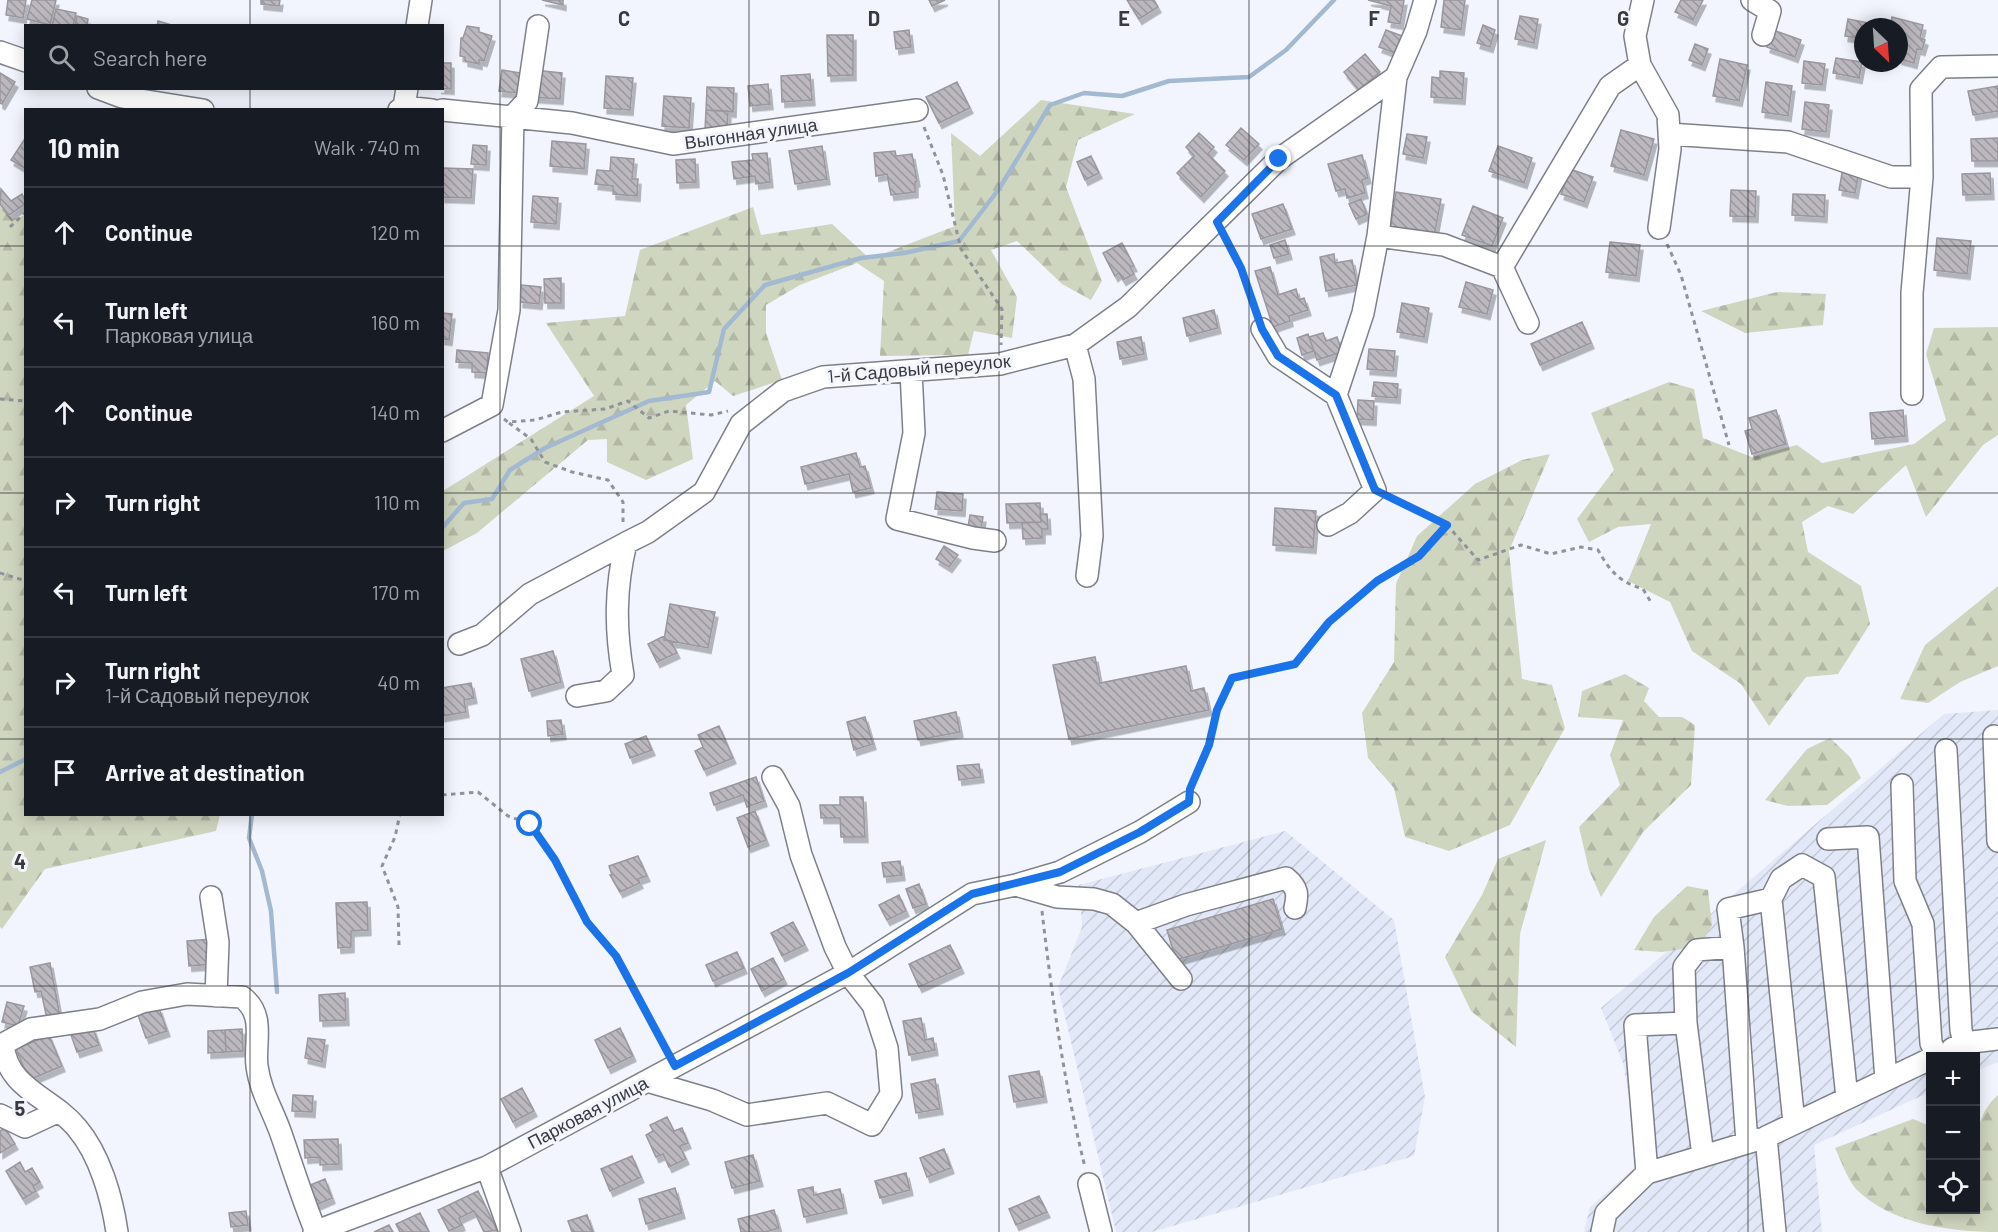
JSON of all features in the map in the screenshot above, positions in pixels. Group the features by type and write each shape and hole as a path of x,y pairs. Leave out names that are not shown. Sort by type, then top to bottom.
{"street":[{"path":"417,24 421,0"},
{"path":"1336,395 1364,313 1378,236 1396,77 1416,31 1425,0"},
{"path":"1643,0 1635,36 1640,65 1668,115 1670,149 1659,228"},
{"path":"1752,0 1770,11 1763,35"},
{"path":"444,430 492,405 509,310 513,116 527,101 538,26"},
{"path":"0,52 24,60"},
{"path":"1502,267 1610,86 1640,65"},
{"path":"1912,394 1912,293 1922,177 1921,89 1941,67 1998,66"},
{"name":"1-й Садовый переулок","path":"626,543 648,532 704,492 741,424 783,391 823,377 1000,364 1075,345 1128,307 1279,159 1396,77"},
{"path":"103,90 122,97 191,108"},
{"path":"403,102 425,108"},
{"name":"Выгонная улица","path":"444,110 572,123 674,144 917,110"},
{"path":"1669,134 1788,142 1891,177 1922,177"},
{"path":"1378,236 1444,245 1502,267 1528,323"},
{"path":"1262,329 1278,356 1336,395 1375,490 1350,513 1328,525"},
{"path":"1075,345 1084,379 1092,536 1087,576"},
{"path":"911,371 914,434 897,519 973,538 995,541"},
{"path":"459,644 482,636 530,594 626,543"},
{"path":"577,696 606,690 623,675 616,636 618,578 626,543"},
{"path":"1994,736 1998,841"},
{"path":"1946,750 1961,1030 1964,1043"},
{"path":"647,1081 712,1100 747,1115 826,1103 872,1125 891,1094 887,1048 873,1005 848,973 818,904 801,855 789,806 773,777"},
{"path":"1902,785 1905,881 1923,924 1933,1052"},
{"path":"1016,885 1060,872 1140,832 1189,802"},
{"path":"1827,839 1868,837 1886,1080"},
{"path":"1794,1123 1771,899 1781,879 1802,865 1824,878 1847,1098"},
{"path":"1136,923 1186,905 1286,878 1294,885 1298,895 1295,908"},
{"name":"Парковая улица","path":"315,1232 487,1167 848,973 972,894 1016,885 1041,893 1074,898 1094,898 1112,904 1136,923 1181,979"},
{"path":"211,897 218,942 216,996"},
{"path":"1771,899 1728,909 1756,1140 1775,1232"},
{"path":"1703,1156 1686,1023 1684,967 1697,950 1733,947"},
{"path":"117,1232 114,1211 92,1152 77,1127 12,1075 4,1060 3,1044 31,1029 100,1019 142,1002 187,994 242,997 254,1012 260,1033 257,1065 264,1094 280,1130 294,1178 315,1232"},
{"path":"1647,1173 1635,1025 1686,1023"},
{"path":"1945,1052 1964,1043 1998,1039"},
{"path":"1602,1232 1606,1213 1647,1173 1756,1140 1926,1061"},
{"path":"0,1115 25,1127 57,1112"},
{"path":"487,1167 510,1232"},
{"path":"1089,1184 1101,1232"}],"path":[{"path":"917,110 943,175 961,249 1002,309 1000,364"},
{"path":"10,226 24,214"},
{"path":"1217,222 1241,268 1262,329"},
{"path":"1659,228 1681,275 1730,445"},
{"path":"0,399 24,401"},
{"path":"508,422 535,420 562,412 605,409 628,401 649,418 669,411 711,416 738,409 760,409"},
{"path":"492,405 508,422 531,439 545,462 572,472 608,480 623,502 626,543"},
{"path":"1375,490 1447,525 1478,560 1521,545 1551,554 1581,547 1598,550 1611,572 1624,584 1643,589 1652,604"},
{"path":"1189,802 1190,789 1209,745 1217,710 1232,678 1295,664 1329,622 1377,581 1419,556 1447,525"},
{"path":"0,573 24,580"},
{"path":"444,795 478,792 508,816 530,824 555,860 587,922 616,956 675,1066"},
{"path":"399,945 398,907 382,866 395,837 400,816"},
{"path":"1041,893 1058,1025 1076,1130 1089,1184"}],"shaded area":[{"path":"1998,710 1998,1062 1980,1069 1980,1052 1926,1052 1926,1094 1814,1145 1822,1232 1584,1232 1590,1207 1641,1162 1623,1063 1601,1008 1944,714"},
{"path":"1285,831 1394,920 1425,1097 1414,1156 1152,1232 1116,1232 1058,987 1082,927 1079,885"}],"green space":[{"path":"1041,100 1135,114 1078,140 1066,187 1102,281 1091,300 1062,284 1017,241 991,250 1017,297 1012,338 974,331 968,355 880,356 884,281 857,263 800,285 766,305 766,333 782,380 733,396 715,381 686,405 693,459 646,480 607,462 607,439 588,440 477,533 444,550 444,490 594,396 546,323 625,316 640,250 753,207 761,235 832,224 870,259 955,226 951,133 980,156"},
{"path":"0,205 12,219 24,216 24,816 220,816 216,831 45,869 2,929 0,927"},
{"path":"1777,292 1826,294 1823,325 1745,333 1701,311"},
{"path":"1998,327 1998,435 1983,445 1926,517 1906,465 1853,514 1828,506 1802,522 1808,552 1861,586 1870,624 1838,674 1806,677 1769,726 1741,684 1692,651 1670,602 1628,581 1651,524 1618,527 1589,542 1577,519 1614,470 1591,413 1669,382 1694,389 1703,438 1752,457 1797,445 1822,463 1914,444 1946,420 1926,354 1934,328"},
{"path":"1550,454 1509,551 1522,679 1552,685 1565,728 1510,825 1449,851 1405,837 1394,788 1368,758 1362,713 1394,662 1396,584 1417,536 1475,484 1522,460"},
{"path":"1998,586 1998,666 1960,682 1928,703 1900,699 1925,645"},
{"path":"1625,674 1649,688 1644,701 1659,717 1682,717 1695,725 1691,785 1643,832 1601,897 1589,870 1579,827 1620,785 1610,755 1623,720 1578,717 1582,691"},
{"path":"1830,738 1850,757 1861,778 1827,805 1788,806 1765,800 1807,749"},
{"path":"1546,840 1520,934 1516,1047 1471,1011 1445,957 1482,895 1498,859"},
{"path":"1687,886 1708,890 1712,925 1700,946 1662,952 1634,950 1654,917"},
{"path":"1998,1095 1998,1232 1941,1228 1922,1224 1886,1210 1870,1201 1856,1189 1835,1148 1913,1119 1926,1124 1926,1214 1980,1214 1980,1122 1988,1106"}],"building":[{"path":"8,0 26,0 23,18 6,15"},
{"path":"32,0 56,0 50,24 27,19"},
{"path":"261,0 280,0 279,6 261,4"},
{"path":"542,0 563,0 563,5"},
{"path":"929,0 945,0 932,6"},
{"path":"1127,0 1154,0 1158,7 1139,19"},
{"path":"1368,0 1404,0 1400,24 1388,22 1391,6"},
{"path":"1444,0 1465,0 1461,30 1441,27"},
{"path":"1681,0 1703,0 1693,20 1675,12"},
{"path":"56,9 76,13 73,24 52,24"},
{"path":"77,16 88,19 87,24 75,24"},
{"path":"1520,16 1538,19 1534,43 1515,39"},
{"path":"1848,19 1854,20 1854,38 1845,36"},
{"path":"1908,21 1923,25 1920,38 1925,40 1922,50 1917,49 1914,63 1908,61"},
{"path":"1483,25 1495,30 1490,47 1477,43"},
{"path":"467,26 479,28 479,32 492,36 484,61 479,60 479,64 465,61 465,57 460,56 461,38"},
{"path":"909,30 911,47 896,49 894,32"},
{"path":"1386,30 1402,36 1395,53 1379,47"},
{"path":"1773,30 1801,40 1795,57 1767,47"},
{"path":"827,35 853,35 853,75 828,76"},
{"path":"1695,44 1708,49 1702,65 1689,60"},
{"path":"1365,54 1380,72 1359,90 1344,72"},
{"path":"1836,58 1854,61 1854,72 1860,72 1859,78 1833,73"},
{"path":"1720,59 1747,65 1739,101 1713,96"},
{"path":"1804,61 1825,64 1822,85 1802,83"},
{"path":"444,63 451,63 451,89 444,88"},
{"path":"502,70 521,73 518,93 499,91"},
{"path":"534,70 562,73 560,99 532,97"},
{"path":"1440,71 1464,73 1462,99 1431,97 1432,77 1440,78"},
{"path":"0,73 15,82 2,104 0,103"},
{"path":"810,74 812,100 782,102 781,76"},
{"path":"606,76 633,78 630,110 604,108"},
{"path":"957,82 970,108 939,123 926,97"},
{"path":"1766,82 1792,86 1788,116 1762,112"},
{"path":"768,84 770,104 750,106 748,86"},
{"path":"1998,86 1998,111 1973,115 1968,91"},
{"path":"707,87 734,88 733,112 706,110"},
{"path":"664,96 691,98 689,128 662,126"},
{"path":"1805,102 1829,105 1826,132 1802,129"},
{"path":"706,110 728,111 727,131 705,130"},
{"path":"1241,128 1259,144 1244,160 1226,145"},
{"path":"1621,130 1654,139 1644,175 1611,166"},
{"path":"1199,133 1214,147 1208,154 1225,171 1201,197 1177,173 1194,156 1186,147"},
{"path":"1407,134 1427,137 1423,158 1403,154"},
{"path":"1998,138 1998,161 1972,161 1971,139"},
{"path":"24,140 24,168 11,160"},
{"path":"552,141 586,144 584,169 550,166"},
{"path":"473,145 487,146 486,165 471,164"},
{"path":"822,146 827,179 795,184 789,151"},
{"path":"1498,146 1532,158 1524,183 1489,171"},
{"path":"895,151 896,156 912,154 917,181 915,192 891,195 887,174 876,176 874,153"},
{"path":"767,153 770,182 756,184 755,176 734,179 732,162 753,160 752,154"},
{"path":"1362,155 1368,178 1362,180 1365,193 1347,198 1345,189 1336,191 1328,164"},
{"path":"1091,156 1099,173 1085,180 1077,162"},
{"path":"611,157 634,159 632,179 638,179 637,196 613,194 613,186 595,184 597,170 610,171"},
{"path":"695,159 696,182 677,183 676,160"},
{"path":"444,168 473,169 471,198 444,197"},
{"path":"1843,168 1859,171 1855,193 1839,190"},
{"path":"1570,169 1593,177 1584,202 1561,194"},
{"path":"1990,173 1991,194 1963,195 1962,174"},
{"path":"1,189 11,201 22,194 24,198 24,204 9,215 0,204"},
{"path":"1731,190 1756,191 1755,217 1730,216"},
{"path":"1396,192 1441,199 1434,237 1390,230"},
{"path":"1793,194 1825,195 1824,217 1792,215"},
{"path":"533,196 558,198 556,224 531,222"},
{"path":"1361,199 1367,214 1356,219 1349,204"},
{"path":"1283,204 1292,229 1261,239 1252,214"},
{"path":"1473,206 1503,218 1492,246 1462,235"},
{"path":"1937,238 1971,241 1967,274 1934,270"},
{"path":"1285,240 1289,254 1274,258 1270,245"},
{"path":"1610,242 1640,245 1636,276 1606,272"},
{"path":"1122,243 1134,266 1130,267 1134,274 1123,280 1119,273 1115,276 1103,253"},
{"path":"1334,254 1335,263 1352,260 1357,285 1326,291 1320,257"},
{"path":"1270,267 1278,295 1296,289 1299,300 1304,298 1308,310 1289,316 1290,321 1273,327 1255,271"},
{"path":"561,278 561,303 545,303 544,279"},
{"path":"1466,282 1493,290 1487,314 1459,307"},
{"path":"521,285 541,287 539,304 520,302"},
{"path":"1402,303 1429,308 1424,337 1397,332"},
{"path":"1214,310 1218,328 1187,336 1183,318"},
{"path":"444,313 452,314 449,340 444,339"},
{"path":"1582,322 1591,343 1540,365 1531,344"},
{"path":"1323,333 1326,341 1337,337 1342,352 1317,360 1309,337"},
{"path":"1308,334 1314,351 1302,355 1297,338"},
{"path":"1141,337 1144,354 1120,359 1117,342"},
{"path":"1369,349 1395,351 1393,371 1367,369"},
{"path":"457,350 488,353 487,373 472,372 472,363 456,362"},
{"path":"1374,382 1398,384 1397,398 1372,396"},
{"path":"1358,400 1374,401 1373,420 1357,419"},
{"path":"1776,410 1786,444 1752,454 1745,431 1752,429 1749,418"},
{"path":"1903,410 1905,436 1872,439 1870,413"},
{"path":"856,453 860,467 865,466 871,488 853,492 849,474 805,484 801,467"},
{"path":"937,492 963,494 962,511 935,509"},
{"path":"1040,503 1041,522 1007,523 1006,504"},
{"path":"1275,508 1316,511 1313,548 1273,545"},
{"path":"1040,514 1047,514 1048,529 1042,529 1042,538 1023,539 1022,523 1041,522"},
{"path":"970,515 983,517 980,535 967,533"},
{"path":"944,546 958,555 949,567 936,559"},
{"path":"670,604 715,612 708,648 664,640"},
{"path":"664,636 664,640 671,641 677,653 657,662 648,644"},
{"path":"553,651 561,682 529,691 521,659"},
{"path":"1095,657 1100,683 1186,666 1191,691 1204,688 1209,710 1069,739 1053,665"},
{"path":"471,683 474,698 464,700 466,712 444,716 444,688"},
{"path":"956,712 960,732 918,740 914,721"},
{"path":"865,717 873,744 854,750 847,722"},
{"path":"561,720 563,734 548,736 547,721"},
{"path":"719,726 733,758 704,770 695,751 703,747 698,735"},
{"path":"646,736 652,750 630,758 625,744"},
{"path":"979,764 981,777 959,780 957,766"},
{"path":"756,777 764,801 747,807 743,795 714,805 710,793"},
{"path":"840,797 863,797 865,837 841,837 840,818 821,818 820,805 840,805"},
{"path":"755,811 766,840 748,847 737,818"},
{"path":"638,856 647,876 638,879 640,883 620,892 610,875 612,875 609,866"},
{"path":"900,861 902,875 884,877 882,863"},
{"path":"919,884 926,904 913,908 906,889"},
{"path":"899,895 906,911 887,920 879,905"},
{"path":"1273,899 1282,929 1176,960 1167,930"},
{"path":"367,902 368,930 351,931 351,947 338,948 336,903"},
{"path":"793,922 805,945 782,956 771,933"},
{"path":"211,939 213,964 189,966 187,941"},
{"path":"950,945 961,968 919,987 909,964"},
{"path":"737,952 744,968 713,981 706,965"},
{"path":"773,958 784,979 762,991 751,969"},
{"path":"50,963 60,1017 47,1019 41,991 35,992 30,967"},
{"path":"345,993 346,1020 320,1021 319,995"},
{"path":"7,1002 24,1006 18,1026 2,1022"},
{"path":"159,1008 167,1031 146,1038 138,1015"},
{"path":"921,1018 925,1040 933,1038 935,1050 909,1055 903,1021"},
{"path":"93,1028 99,1045 77,1052 71,1035"},
{"path":"620,1028 633,1056 608,1068 595,1040"},
{"path":"242,1029 243,1051 226,1052 225,1030"},
{"path":"225,1030 226,1052 208,1053 208,1031"},
{"path":"49,1035 62,1066 29,1080 16,1049"},
{"path":"308,1038 325,1040 322,1062 305,1058"},
{"path":"1039,1071 1044,1097 1014,1102 1009,1076"},
{"path":"935,1079 940,1109 916,1113 911,1084"},
{"path":"522,1088 534,1111 513,1122 501,1099"},
{"path":"293,1095 313,1096 312,1112 292,1111"},
{"path":"667,1117 674,1131 682,1128 688,1143 680,1146 686,1159 669,1167 663,1154 656,1157 646,1135 653,1131 650,1125"},
{"path":"5,1128 15,1144 0,1153 0,1131"},
{"path":"338,1139 339,1164 320,1165 320,1157 305,1158 304,1140"},
{"path":"944,1149 951,1168 927,1177 920,1158"},
{"path":"753,1155 760,1181 732,1188 725,1162"},
{"path":"632,1156 641,1177 610,1191 601,1169"},
{"path":"20,1162 25,1172 32,1168 40,1182 33,1186 36,1191 23,1199 6,1171"},
{"path":"906,1173 910,1190 880,1198 875,1181"},
{"path":"325,1179 332,1198 316,1205 308,1186"},
{"path":"813,1187 814,1195 840,1189 844,1208 804,1217 798,1190"},
{"path":"675,1188 682,1213 646,1224 639,1199"},
{"path":"478,1191 497,1230 484,1232 474,1211 459,1218 462,1225 449,1231 438,1210"},
{"path":"1039,1196 1047,1212 1016,1225 1009,1209"},
{"path":"774,1210 779,1228 765,1232 741,1232 738,1219"},
{"path":"246,1211 248,1225 231,1227 229,1213"},
{"path":"420,1213 429,1232 400,1232 396,1224"},
{"path":"587,1215 593,1232 572,1232 568,1221"},
{"path":"389,1225 393,1232 374,1232"}],"waterway":[{"path":"444,526 464,503 492,499 510,470 545,448 649,401 709,392 724,329 765,285 861,258 904,253 959,241 999,189 1050,105 1084,93 1122,96 1169,81 1249,77 1286,50 1334,0"},
{"path":"0,772 24,760"},
{"path":"252,816 249,838 262,871 271,911 277,992"}],"route":[{"path":"530,824 555,860 587,922 616,956 675,1066 848,973 972,894 1016,885 1060,872 1140,832 1189,802 1190,789 1209,745 1217,710 1232,678 1269,672 1295,664 1329,622 1377,581 1419,556 1447,525 1375,490 1336,395 1278,356 1262,329 1241,268 1217,222 1279,159"}]}
